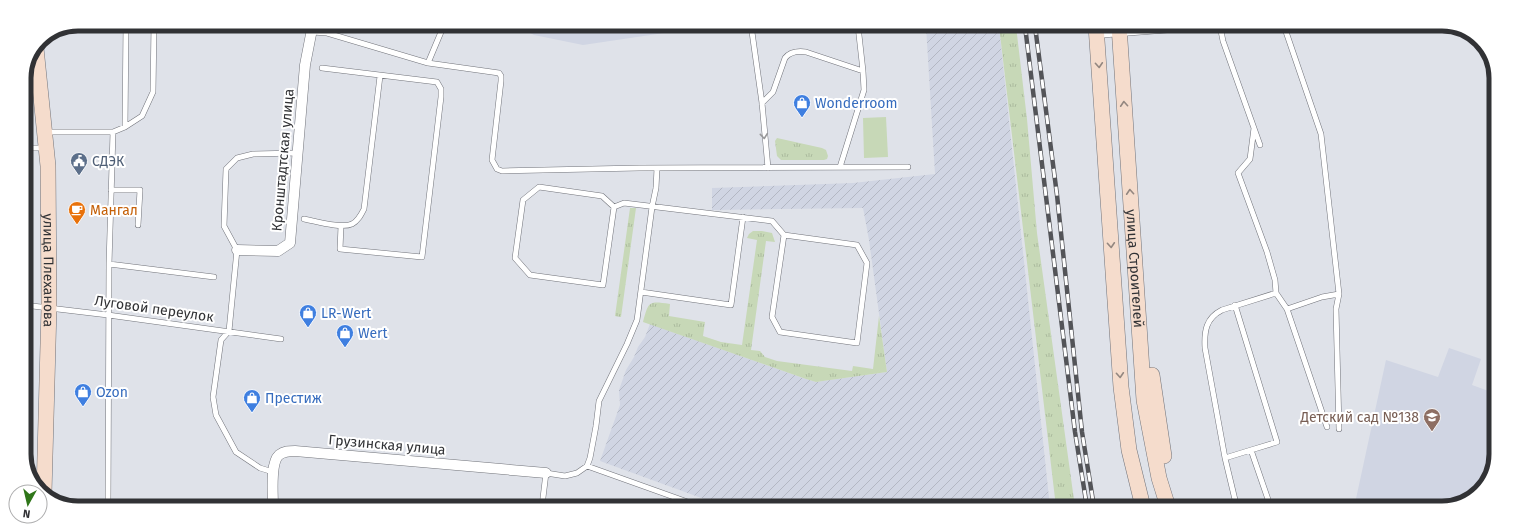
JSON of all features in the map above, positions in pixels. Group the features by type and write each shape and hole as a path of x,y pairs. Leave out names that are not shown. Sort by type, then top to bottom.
{"main road":[{"name":"улица Строителей","path":"1096,31 1121,387 1129,450 1141,501"},
{"name":"улица Строителей","path":"1119,31 1144,400 1150,438 1159,478 1166,501"},
{"name":"улица Плеханова","path":"37,56 47,148 49,307 44,484"},
{"path":"1138,326 1150,361 1168,474 1175,501"},
{"path":"36,477 38,438 47,360"}],"street":[{"name":"Кронштадтская улица","path":"237,250 278,251 290,243 305,65 312,31"},
{"name":"Грузинская улица","path":"273,501 273,472 278,456 285,452 295,451 546,473"}],"lane":[{"path":"125,127 126,31"},
{"path":"46,132 113,132 125,127 142,116 153,92 154,31"},
{"path":"321,31 428,63 499,73 501,76 501,81 492,160 497,169 502,171 657,168 908,167"},
{"path":"428,63 441,31"},
{"path":"752,31 762,103 768,168"},
{"path":"840,168 864,90 859,31"},
{"path":"1221,31 1223,41 1260,145"},
{"path":"1286,31 1321,134 1339,294 1336,309 1339,429"},
{"path":"762,103 771,94 785,58 789,54 806,52 863,71"},
{"path":"322,68 437,82 441,89 422,257 340,249 340,226"},
{"path":"304,219 340,226 350,225 358,220 364,210 380,76"},
{"path":"1254,128 1250,159 1238,173 1267,252 1275,280 1276,293 1287,309 1327,427"},
{"path":"108,501 108,315 113,132"},
{"path":"31,148 47,148"},
{"path":"273,472 260,468 236,452 216,415 213,397 221,340 229,331 237,250 224,226 226,168 237,158 253,154 297,153"},
{"path":"543,501 546,473 571,475 578,473 587,466 594,438 599,401 637,320 652,207 656,188 657,168"},
{"path":"539,187 602,196 614,207 603,285 530,275 515,258 523,200 539,187"},
{"path":"111,190 140,190 138,225"},
{"path":"614,207 624,203 772,221 784,235 857,245 867,263 857,343 780,332 772,317 784,235"},
{"path":"641,292 731,305 743,217"},
{"path":"109,264 214,276"},
{"path":"1235,501 1225,458 1205,348 1206,326 1214,314 1235,305 1276,293"},
{"path":"1287,309 1322,297 1339,294"},
{"path":"1225,458 1277,442 1235,305"},
{"name":"Луговой переулок","path":"31,306 281,339"},
{"path":"1251,450 1269,501"},
{"path":"587,466 685,501"}],"shaded area":[{"path":"526,31 678,31 583,45 534,35"},
{"path":"926,31 1000,31 1049,501 710,501 600,461 620,405 619,390 626,370 645,337 650,324 816,382 887,372 869,240 863,208 712,210 712,188 853,183 935,174"},
{"name":"Детский сад №138","path":"1449,348 1481,359 1472,385 1489,391 1489,460 1487,469 1479,483 1468,493 1457,499 1451,500 1356,501 1386,360 1438,377"}],"green space":[{"path":"535,31 568,31 540,33"},
{"path":"1000,31 1017,31 1027,119 1037,233 1074,501 1055,501"},
{"path":"886,117 888,157 864,158 863,118"},
{"path":"777,138 822,148 826,150 828,156 827,159 781,160 777,156 775,141"},
{"path":"630,208 636,208 621,317 615,316"},
{"path":"753,231 772,233 775,242 766,241 751,350 760,351 765,357 777,361 852,371 853,366 873,369 879,316 887,372 816,382 643,322 650,304 670,304 669,316 705,322 703,336 721,342 742,345 757,240 747,238"}],"railway":[{"path":"1026,31 1075,432 1086,501"},
{"path":"1036,31 1057,195 1082,432 1093,501"}],"place":[{"name":"Wonderroom","path":"802,118"},
{"name":"СДЭК","path":"79,176"},
{"name":"Мангал","path":"77,225"},
{"name":"LR-Wert","path":"308,328"},
{"name":"Wert","path":"345,348"},
{"name":"Ozon","path":"83,407"},
{"name":"Престиж","path":"252,413"},
{"name":"Детский сад №138","path":"1432,432"}]}
